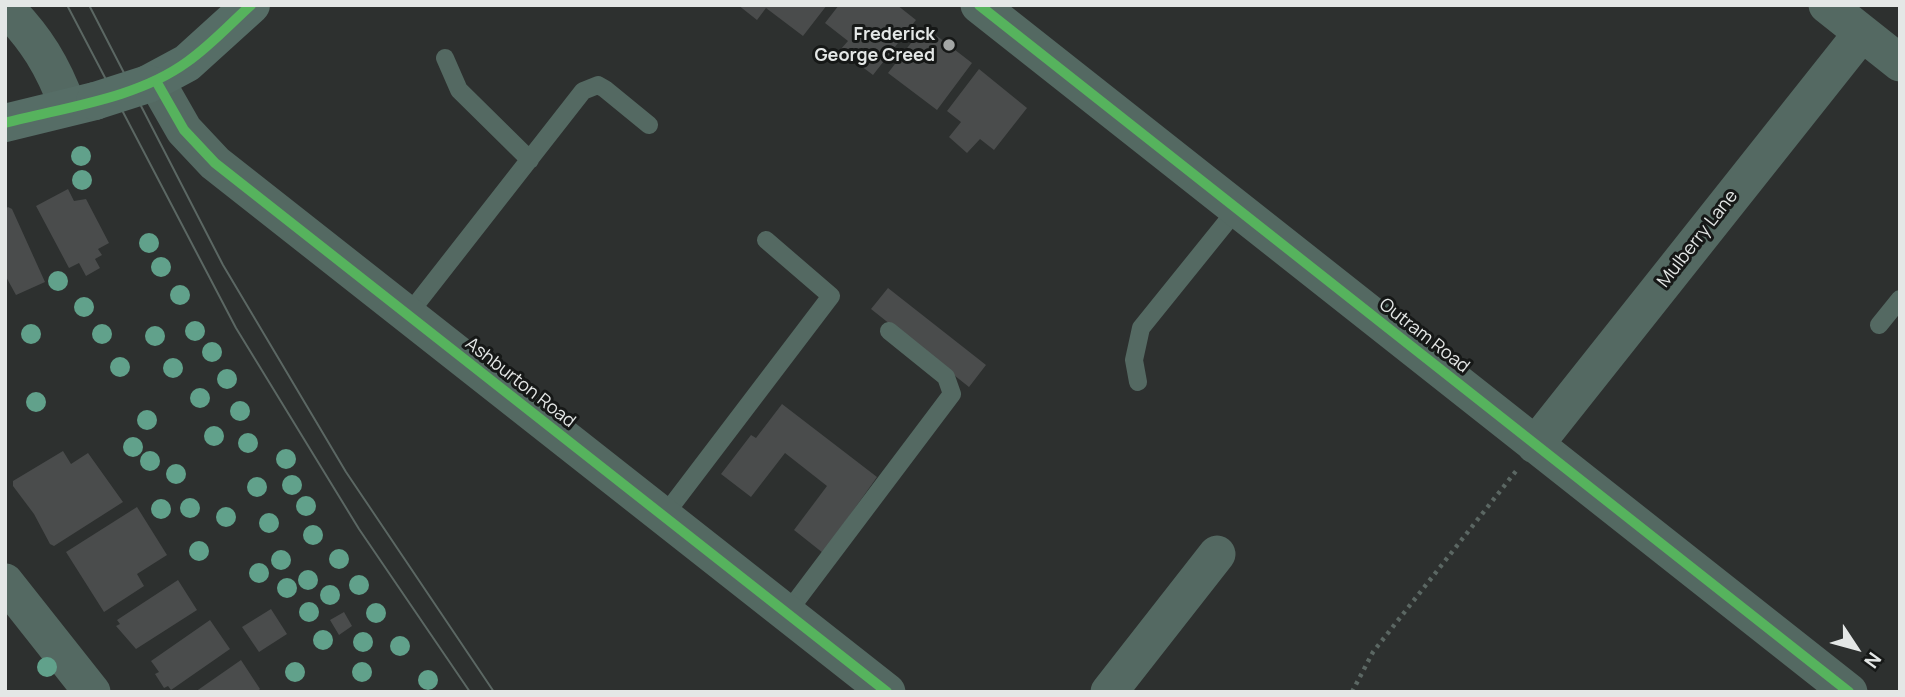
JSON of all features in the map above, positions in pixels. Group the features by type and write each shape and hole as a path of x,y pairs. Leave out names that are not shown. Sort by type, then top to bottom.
{"highway":[{"path":"5,123 81,104 152,82 187,62 251,5"}],"street":[{"name":"Outram Road","path":"979,5 1849,692"},
{"path":"1827,5 1900,63"},
{"path":"5,7 29,30 81,104"},
{"name":"Mulberry Lane","path":"1535,445 1862,33"},
{"name":"Ashburton Road","path":"152,82 184,130 215,163 887,692"},
{"path":"1109,692 1217,554"},
{"path":"5,582 92,692"}],"lane":[{"path":"445,58 459,90 530,160"},
{"path":"407,316 583,91 591,86 605,89 649,125"},
{"path":"1138,383 1135,360 1141,328 1237,209"},
{"path":"663,517 831,296 766,240"},
{"path":"1879,325 1900,299"},
{"path":"787,613 952,394 946,377 888,331"}],"path":[{"path":"1352,692 1373,652 1466,538 1535,445"}],"building":[{"path":"738,5 827,5 803,36 766,8 757,20"},
{"path":"839,5 897,5 916,20 873,75 840,50 848,41 825,23"},
{"path":"924,26 972,63 937,110 888,73"},
{"path":"979,69 1027,108 994,150 980,139 967,153 949,137 961,122 947,111"},
{"path":"68,189 74,201 86,199 109,243 98,249 102,255 95,259 100,268 86,276 79,263 69,268 36,206"},
{"path":"5,209 12,209 45,282 16,295 5,275"},
{"path":"888,288 986,365 969,387 871,309"},
{"path":"782,404 877,477 823,553 794,530 827,486 785,453 751,497 721,474 751,435 756,438"},
{"path":"63,451 71,464 88,453 123,502 54,546 50,544 34,514 13,486 13,481"},
{"path":"137,507 167,555 137,574 144,586 104,612 66,552"},
{"path":"178,580 197,610 136,649 116,626 120,624 117,620"},
{"path":"271,609 287,634 259,652 242,627"},
{"path":"344,612 352,626 339,635 330,620"},
{"path":"210,620 230,649 171,690 168,686 164,688 155,674 159,672 151,661"},
{"path":"241,660 260,689 257,692 195,692"}],"tram line":[{"path":"67,5 236,328 359,529 470,692"},
{"path":"89,5 223,265 346,472 494,692"}],"cycle path":[{"path":"5,123 123,93 167,75 204,49 251,5"},
{"path":"979,5 1849,692"},
{"path":"156,81 184,130 215,163 887,692"}],"place":[{"name":"Frederick George Creed","path":"949,45"}]}
